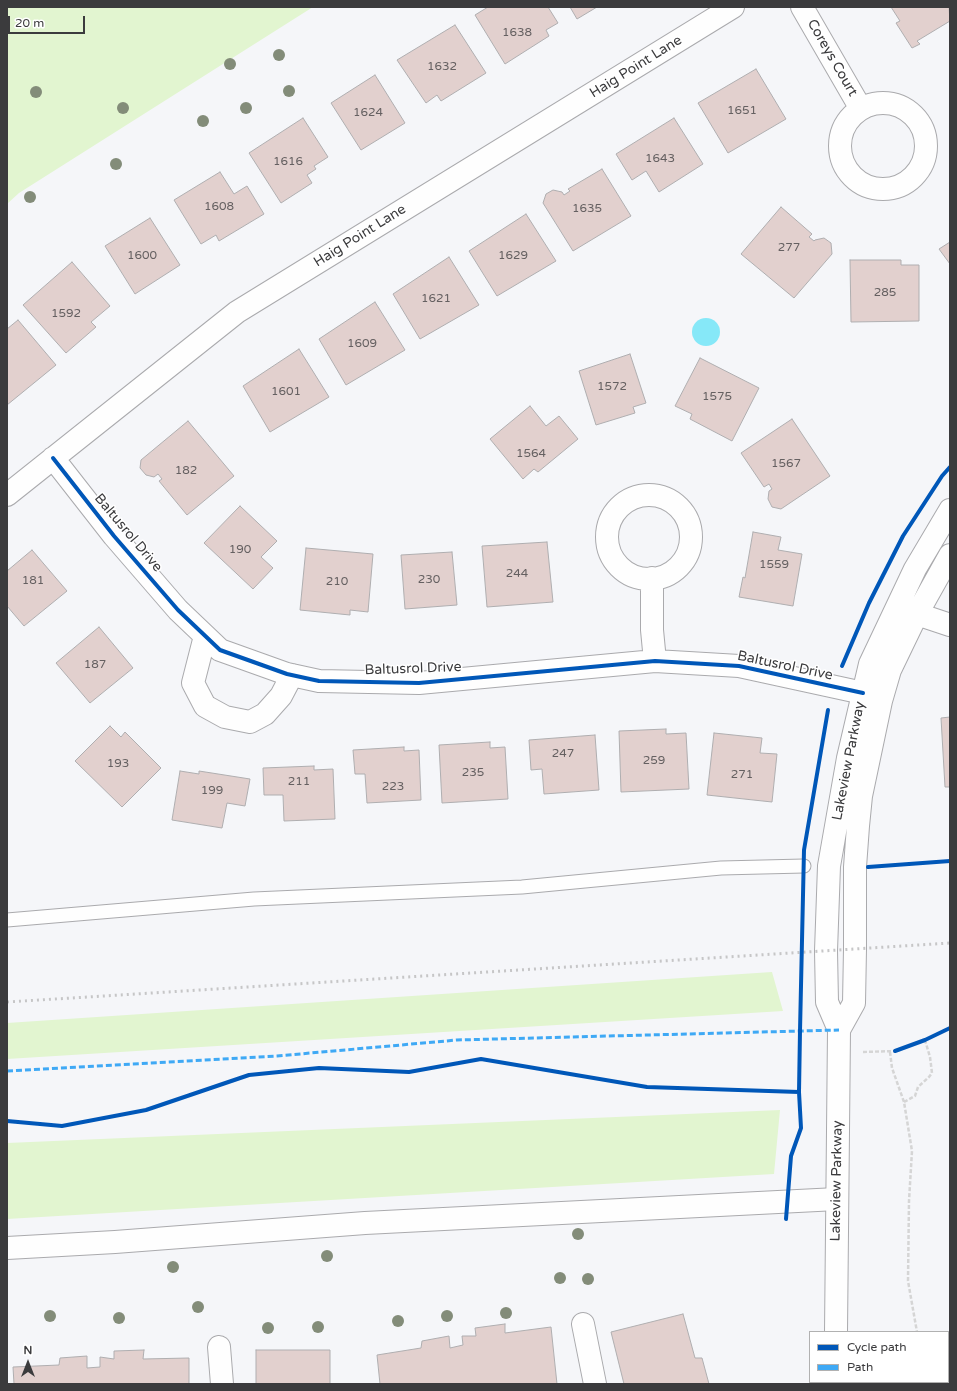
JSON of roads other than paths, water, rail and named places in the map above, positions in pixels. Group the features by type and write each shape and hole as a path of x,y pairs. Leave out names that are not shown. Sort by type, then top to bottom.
{"street":[{"name":"Haig Point Lane","path":"7,495 237,312 733,7"},
{"name":"Coreys Court","path":"802,7 861,109"},
{"name":"Baltusrol Drive","path":"53,458 114,536 178,610 220,650 292,675 319,681 419,683 655,661 739,666 863,693"},
{"name":"Lakeview Parkway","path":"836,1331 839,1030 827,1002 826,951 829,866 848,758 870,664 897,604 915,569 950,510"},
{"name":"Lakeview Parkway","path":"839,1030 854,1003 855,867 861,796 881,701 890,670 917,614 950,555"},
{"path":"652,578 652,630 655,661"},
{"path":"917,614 950,624"},
{"path":"205,636 193,683 205,706 225,717 250,722 264,714 281,696 292,675"},
{"path":"7,1248 115,1242 365,1223 837,1199"},
{"path":"582,1324 596,1384"},
{"path":"219,1347 222,1384"}],"lane":[{"path":"7,920 254,899 522,887 721,868 804,866"}],"water":[{"path":"706,318 716,322 720,332 716,342 706,346 696,342 692,332 696,322"}],"railway":[{"path":"7,1002 950,943"}]}
